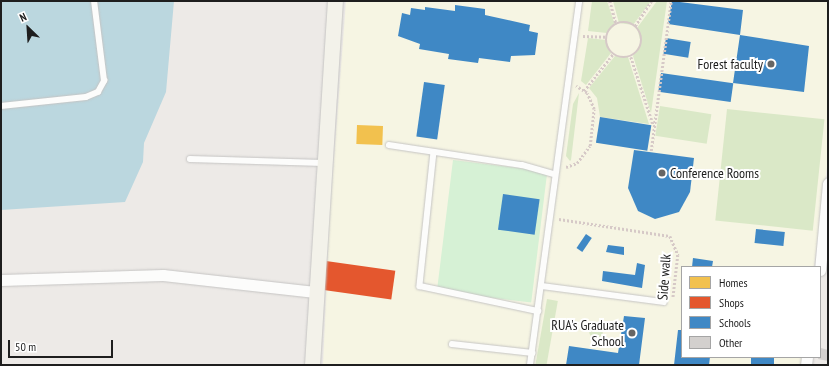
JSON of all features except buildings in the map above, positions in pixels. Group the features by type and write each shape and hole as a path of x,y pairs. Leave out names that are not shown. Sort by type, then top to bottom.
{"street":[{"path":"312,365 323,163 335,1"},
{"path":"820,266 828,183"},
{"path":"1,280 163,274 315,292"}],"lane":[{"path":"1,106 86,97 98,92 104,81 94,1"},
{"path":"530,365 542,286 554,174 566,84 579,1"},
{"path":"389,145 522,165 554,174"},
{"path":"434,152 420,286 538,311"},
{"path":"190,159 323,163"},
{"path":"542,286 664,302"},
{"path":"452,344 532,353"}],"path":[{"path":"610,1 616,24"},
{"path":"635,26 652,1"},
{"path":"651,150 671,1"},
{"path":"606,37 616,24"},
{"path":"616,24 635,26"},
{"path":"631,57 641,43 635,26"},
{"path":"574,34 606,37"},
{"path":"606,37 613,54"},
{"path":"613,54 631,57"},
{"path":"584,91 613,54"},
{"path":"631,57 654,127"},
{"path":"555,166 569,167 588,152 594,111 584,91 566,84"},
{"name":"Side walk","path":"549,218 670,236 678,255 672,304"}],"shaded area":[{"path":"346,1 828,1 828,159 814,266 681,266 681,358 803,358 802,365 323,365 329,224"}],"green space":[{"path":"592,1 607,1 615,25 607,33 588,31"},
{"path":"613,1 651,1 633,25 619,23"},
{"path":"657,1 667,1 651,113 633,56 641,43 637,28"},
{"path":"588,38 606,40 611,53 586,85 581,81"},
{"path":"615,56 628,57 649,124 600,117 597,98 589,88"},
{"path":"579,93 570,161 566,156 573,104"},
{"path":"660,106 711,114 707,144 655,136"},
{"path":"727,109 824,119 813,231 715,220"},
{"path":"453,160 547,172 531,303 437,291"},
{"path":"547,299 558,301 547,365 535,365"},
{"path":"593,324 599,324 603,328 603,334 599,338 593,338 589,334 589,328"}],"water":[{"path":"1,1 174,1 166,92 144,143 143,162 125,202 1,210"}],"place":[{"name":"Forest faculty","path":"771,64"},
{"name":"Conference Rooms","path":"662,173"},
{"name":"RUA's Graduate School","path":"632,333"}]}
